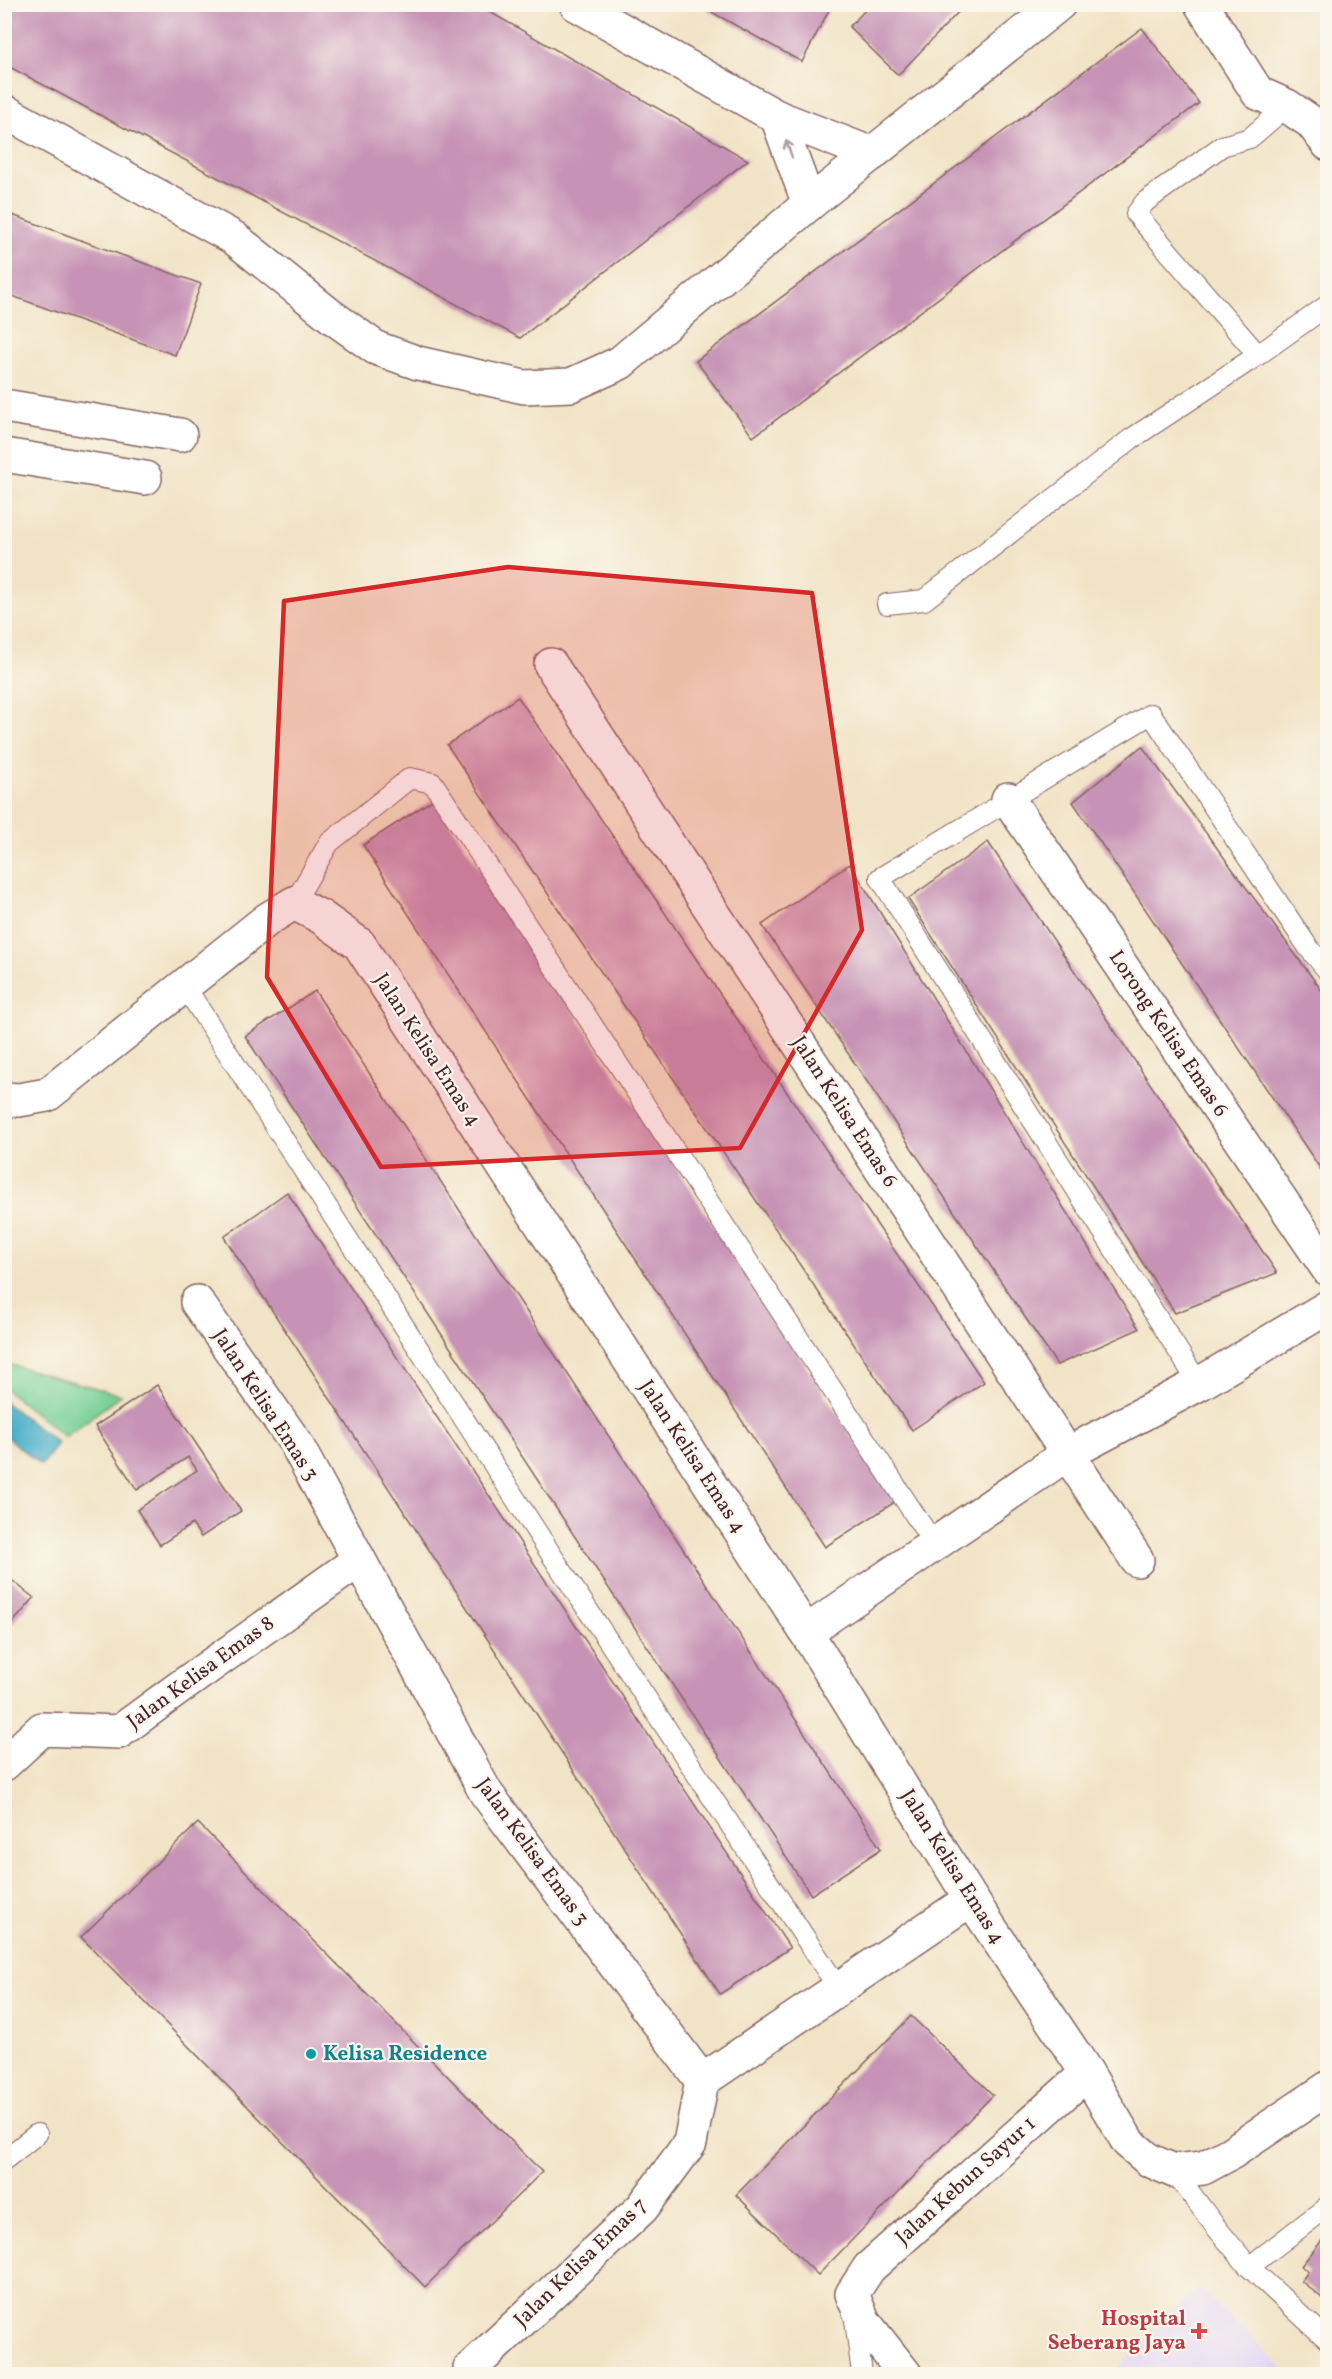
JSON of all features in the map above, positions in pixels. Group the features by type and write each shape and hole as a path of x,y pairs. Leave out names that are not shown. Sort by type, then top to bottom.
{"street":[{"path":"576,4 777,117 872,154"},
{"path":"4,111 234,238 331,316 376,348 418,363 524,387 571,385 620,363 809,204 1059,4"},
{"path":"1201,4 1258,93 1287,106 1311,123 1328,144"},
{"path":"777,117 809,204"},
{"path":"4,406 180,435"},
{"path":"4,455 145,478"},
{"name":"Jalan Kelisa Emas 6","path":"552,665 1137,1560"},
{"name":"Lorong Kelisa Emas 6","path":"1008,799 1328,1269"},
{"path":"4,1099 19,1100 47,1095 268,919 294,903"},
{"name":"Jalan Kelisa Emas 4","path":"294,903 321,917 358,945 806,1632 971,1899 1087,2073 1128,2142 1149,2160 1174,2171"},
{"name":"Jalan Kelisa Emas 3","path":"197,1302 295,1442 486,1794 702,2081"},
{"path":"806,1632 1067,1454 1199,1384 1328,1307"},
{"name":"Jalan Kelisa Emas 8","path":"4,1764 42,1729 119,1732 359,1560"},
{"path":"702,2081 971,1899"},
{"name":"Jalan Kebun Sayur 1","path":"852,2294 869,2268 1087,2073"},
{"name":"Jalan Kelisa Emas 7","path":"470,2369 642,2208 690,2143 702,2081"},
{"path":"1174,2171 1203,2168 1231,2153 1328,2088"},
{"path":"852,2294 864,2322 905,2374"}],"lane":[{"path":"1258,355 1136,214 1146,202 1222,146 1250,138 1287,106"},
{"path":"887,604 924,600 1131,439 1258,355 1328,305"},
{"path":"1199,1384 880,878 1151,714 1302,937 1328,971"},
{"path":"294,903 329,843 410,778 434,783 934,1545"},
{"path":"184,985 560,1568 838,1989"},
{"path":"4,2160 37,2134"},
{"path":"1174,2171 1249,2267 1328,2340"},
{"path":"1249,2267 1328,2206"},
{"path":"852,2294 862,2374"}],"highlighted area":[{"path":"508,567 812,593 862,930 740,1148 381,1167 267,977 284,601"}],"shaded area":[{"name":"Hospital Seberang Jaya","path":"1198,2287 1289,2374 1112,2374"}],"green space":[{"path":"4,1364 121,1395 65,1437 5,1389"}],"water":[{"path":"4,1402 58,1443 41,1465 5,1436"}],"building":[{"path":"4,4 476,4 748,160 520,338 4,64"},
{"path":"697,4 832,4 802,62"},
{"path":"871,4 966,4 898,75 849,27"},
{"path":"1142,28 1199,103 753,437 696,361"},
{"path":"4,212 201,284 175,355 4,293"},
{"path":"518,697 984,1382 912,1430 447,745"},
{"path":"1142,746 1328,999 1328,1180 1073,802"},
{"path":"434,799 895,1502 825,1547 363,845"},
{"path":"988,842 1277,1273 1175,1313 908,899"},
{"path":"850,864 1139,1329 1057,1365 762,925"},
{"path":"315,991 881,1849 811,1895 245,1036"},
{"path":"287,1192 790,1948 720,1994 224,1237"},
{"path":"157,1385 241,1511 201,1537 192,1524 160,1545 137,1510 197,1470 188,1457 137,1490 95,1426"},
{"path":"4,1574 34,1598 4,1633"},
{"name":"Kelisa Residence","path":"198,1823 542,2172 425,2287 81,1937"},
{"path":"911,2016 993,2095 818,2275 736,2195"},
{"path":"1328,2233 1328,2303 1301,2281 1308,2272 1301,2266"}],"place":[{"name":"Kelisa Residence","path":"311,2054"},
{"name":"Hospital Seberang Jaya","path":"1199,2331"}]}
